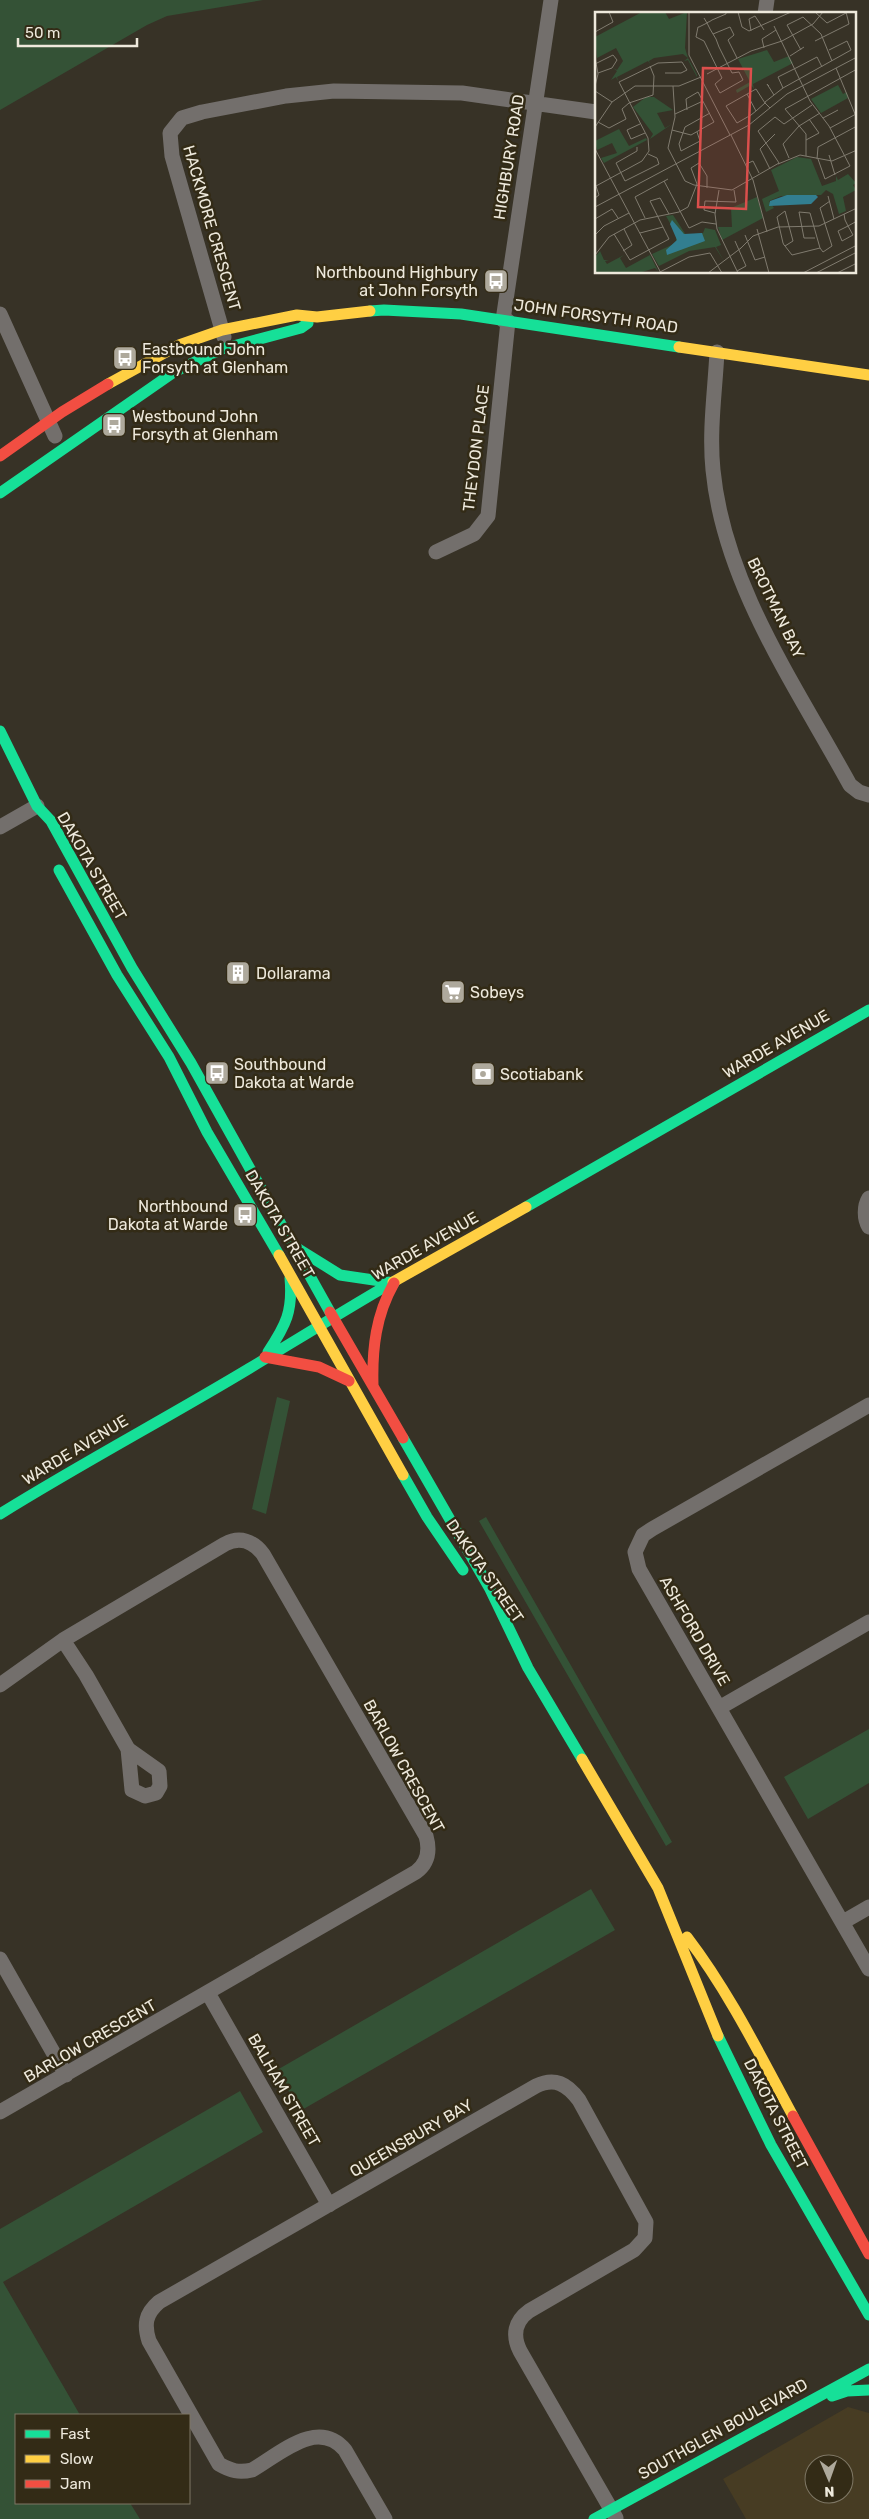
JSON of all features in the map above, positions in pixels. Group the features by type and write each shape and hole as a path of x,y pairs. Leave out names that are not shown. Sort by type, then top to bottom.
{"main road":[{"name":"JOHN FORSYTH ROAD","path":"0,456 51,429 130,370 179,346 222,330 297,315 317,317 384,310 462,314 869,374"},
{"name":"JOHN FORSYTH ROAD","path":"0,493 174,372 228,348 301,328 317,317"},
{"name":"DAKOTA STREET","path":"0,731 37,806 51,821 132,968 191,1063 290,1243 490,1589 518,1647 658,1888 719,2039 766,2136 869,2315"},
{"name":"DAKOTA STREET","path":"37,806 40,830"},
{"name":"DAKOTA STREET","path":"55,861 117,975 169,1057 207,1132 289,1272 427,1517 470,1581"},
{"name":"WARDE AVENUE","path":"0,1514 84,1462 318,1326 869,1010"},
{"path":"290,1243 340,1275 394,1283 386,1296 374,1332 373,1388"},
{"path":"289,1272 292,1298 291,1315 265,1357 306,1362 331,1370 349,1381"},
{"name":"DAKOTA STREET","path":"480,1596 518,1647"},
{"name":"DAKOTA STREET","path":"672,1919 703,1958 735,2012 869,2254"},
{"name":"SOUTHGLEN BOULEVARD","path":"594,2519 614,2514 791,2410 869,2369"},
{"path":"791,2410 847,2392 869,2390"}],"street":[{"name":"HIGHBURY ROAD","path":"505,321 551,0"},
{"name":"HACKMORE CRESCENT","path":"228,348 172,156 170,133 182,118 239,104 334,91 462,93 595,112"},
{"path":"0,314 51,429"},
{"name":"THEYDON PLACE","path":"436,552 474,534 488,516 505,321"},
{"name":"BROTMAN BAY","path":"717,352 711,442 713,470 717,502 733,563 762,626 850,785 859,792 869,795"},
{"path":"0,827 37,806"},
{"path":"869,1198 866,1211 869,1227"},
{"name":"ASHFORD DRIVE","path":"869,1405 652,1529 637,1544 635,1552 639,1569 869,1969"},
{"name":"BARLOW CRESCENT","path":"0,1685 63,1640 225,1544 238,1540 254,1544 263,1554 426,1836 428,1855 424,1864 416,1872 0,2112"},
{"path":"719,1708 869,1622"},
{"path":"63,1640 86,1675 128,1749"},
{"path":"843,1922 869,1907"},
{"path":"0,1959 66,2074"},
{"name":"BALHAM STREET","path":"208,1993 329,2205"},
{"name":"QUEENSBURY BAY","path":"385,2519 345,2450 338,2441 328,2437 320,2435 306,2439 252,2470 244,2472 230,2470 219,2464 149,2342 146,2333 148,2315 158,2302 536,2086 544,2082 557,2081 574,2094 644,2216 647,2230 645,2238 626,2256 521,2317 515,2327 516,2340 520,2351 614,2514"}],"shaded area":[{"path":"848,2407 869,2413 869,2519 746,2519 723,2479"}],"green space":[{"path":"0,0 263,0 167,16 147,25 0,110"},
{"path":"277,1397 290,1401 266,1514 252,1509"},
{"path":"486,1517 672,1842 666,1846 479,1521"},
{"path":"869,1729 869,1783 808,1819 784,1777"},
{"path":"591,1889 615,1930 300,2111 277,2070"},
{"path":"240,2091 263,2132 3,2282 79,2414 15,2414 15,2504 131,2504 140,2519 0,2519 0,2229"}],"traffic: fast":[{"path":"370,311 461,314 679,347"},
{"path":"0,493 174,372 222,349 301,328 308,323"},
{"path":"0,731 37,806 51,821 132,968 191,1063 330,1312"},
{"path":"59,870 117,975 169,1057 207,1132 279,1255"},
{"path":"526,1207 869,1010"},
{"path":"295,1247 340,1275 394,1283"},
{"path":"268,1352 287,1317 291,1290 290,1278"},
{"path":"0,1514 219,1387 393,1282"},
{"path":"403,1438 490,1589 528,1668 582,1759"},
{"path":"403,1475 427,1517 463,1570"},
{"path":"718,2036 771,2145 869,2315"},
{"path":"594,2519 869,2369"},
{"path":"832,2396 847,2391 869,2390"}],"traffic: slow":[{"path":"108,384 179,345 222,330 297,315 317,317 370,311"},
{"path":"679,347 869,375"},
{"path":"393,1282 526,1207"},
{"path":"279,1255 403,1475"},
{"path":"582,1759 658,1888 718,2036"},
{"path":"687,1937 717,1980 793,2116"}],"traffic: jam":[{"path":"0,456 62,412 108,384"},
{"path":"373,1385 373,1358 376,1332 383,1307 394,1283"},
{"path":"330,1312 403,1438"},
{"path":"265,1357 319,1367 349,1381"},
{"path":"793,2116 869,2254"}],"place":[{"name":"Northbound Highbury at John Forsyth","path":"496,281"},
{"name":"Eastbound John Forsyth at Glenham","path":"125,358"},
{"name":"Westbound John Forsyth at Glenham","path":"114,425"},
{"name":"Dollarama","path":"238,973"},
{"name":"Sobeys","path":"453,992"},
{"name":"Southbound Dakota at Warde","path":"217,1073"},
{"name":"Scotiabank","path":"483,1074"},
{"name":"Northbound Dakota at Warde","path":"245,1215"}]}
